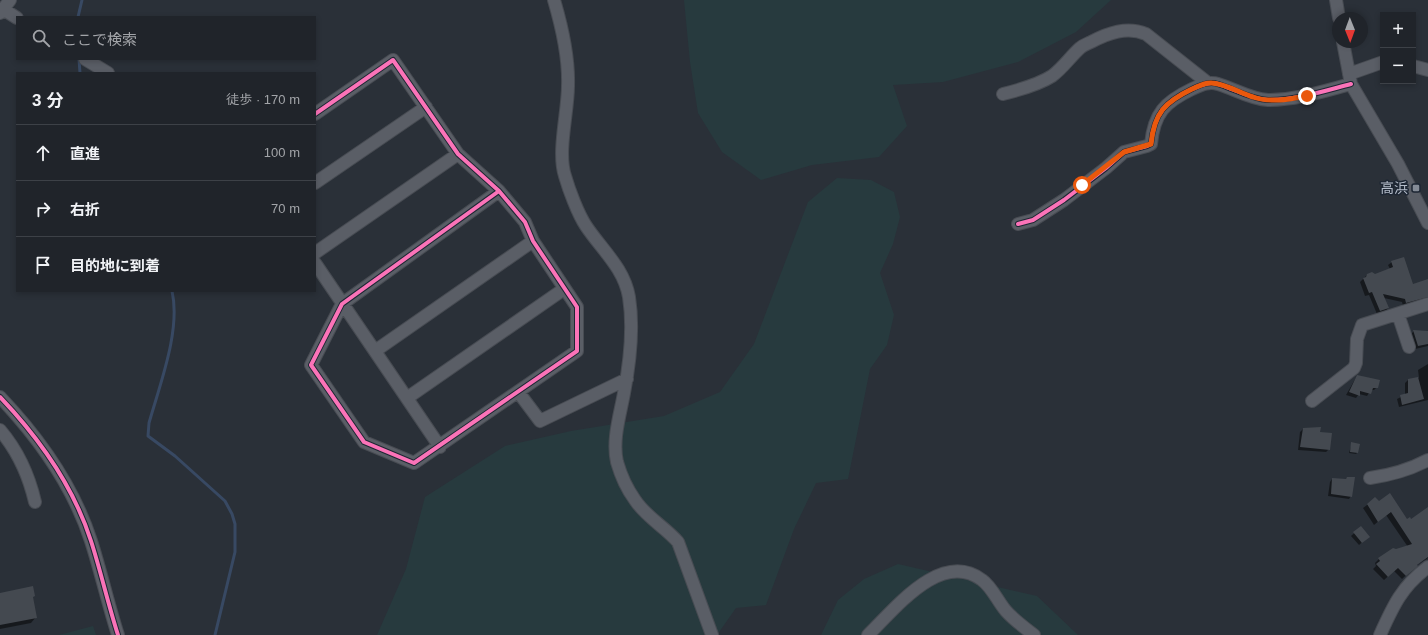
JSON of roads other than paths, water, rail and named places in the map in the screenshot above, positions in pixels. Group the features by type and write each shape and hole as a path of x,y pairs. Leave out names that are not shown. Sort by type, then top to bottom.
{"street":[{"path":"554,0 568,62 568,85 562,153 564,175 585,225 623,275 629,297 631,319 630,357 616,436 617,461 623,481 636,502 648,516 668,530 678,542 712,635"},
{"path":"1336,0 1338,12"},
{"path":"4,7 16,17"},
{"path":"1003,94 1018,90 1050,77 1066,64 1081,46 1107,34 1126,31 1138,31 1146,34 1208,83"},
{"path":"1344,48 1350,79 1398,164 1428,223"},
{"path":"87,60 106,72"},
{"path":"316,113 393,60 458,154 500,191 525,222 534,241 564,289 577,306 577,352 440,447 414,463 364,442 311,365 342,304 500,191"},
{"path":"1018,224 1033,220 1064,200 1106,168 1124,152 1151,144 1153,128 1157,117 1169,101 1177,96 1208,83 1218,84 1252,97 1266,100 1293,99 1350,79 1380,64"},
{"path":"1416,67 1428,70"},
{"path":"316,182 426,107"},
{"path":"316,252 458,154"},
{"path":"375,351 534,241"},
{"path":"316,265 440,447"},
{"path":"407,398 564,289"},
{"path":"1312,401 1354,368 1356,363 1357,339 1362,325 1428,304"},
{"path":"1398,314 1409,347"},
{"path":"519,393 540,421 627,379"},
{"path":"0,397 24,423 42,446 63,477 80,510 91,540 118,635"},
{"path":"0,430 16,454 32,487 35,502"},
{"path":"1370,478 1395,474 1428,460"},
{"path":"1380,635 1398,599 1409,582 1428,567"},
{"path":"868,635 909,595 928,580 942,572 956,570 971,573 983,580 1007,612 1034,635"}],"waterway":[{"path":"78,16 82,0"},
{"path":"79,60 80,72"},
{"path":"172,292 174,323 172,340 149,423 148,436 175,456 225,501 232,514 235,524 235,552 215,635"}],"place":[{"name":"高浜","path":"1416,188"}]}
